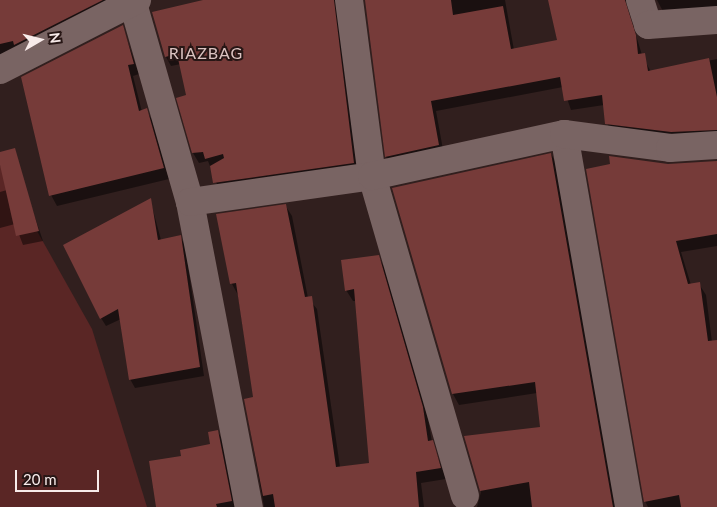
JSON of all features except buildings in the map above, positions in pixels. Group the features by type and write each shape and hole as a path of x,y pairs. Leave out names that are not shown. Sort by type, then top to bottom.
{"street":[{"path":"133,0 190,202 249,507"},
{"path":"0,70 136,0"},
{"path":"349,0 372,176 465,496"},
{"path":"640,0 648,25 703,14"},
{"path":"190,202 372,176 564,134 670,148 717,146"},
{"path":"564,134 629,507"}],"shaded area":[{"path":"0,165 92,329 147,507 0,507"}],"district":[{"name":"RIAZBAG","path":"206,53"}]}
